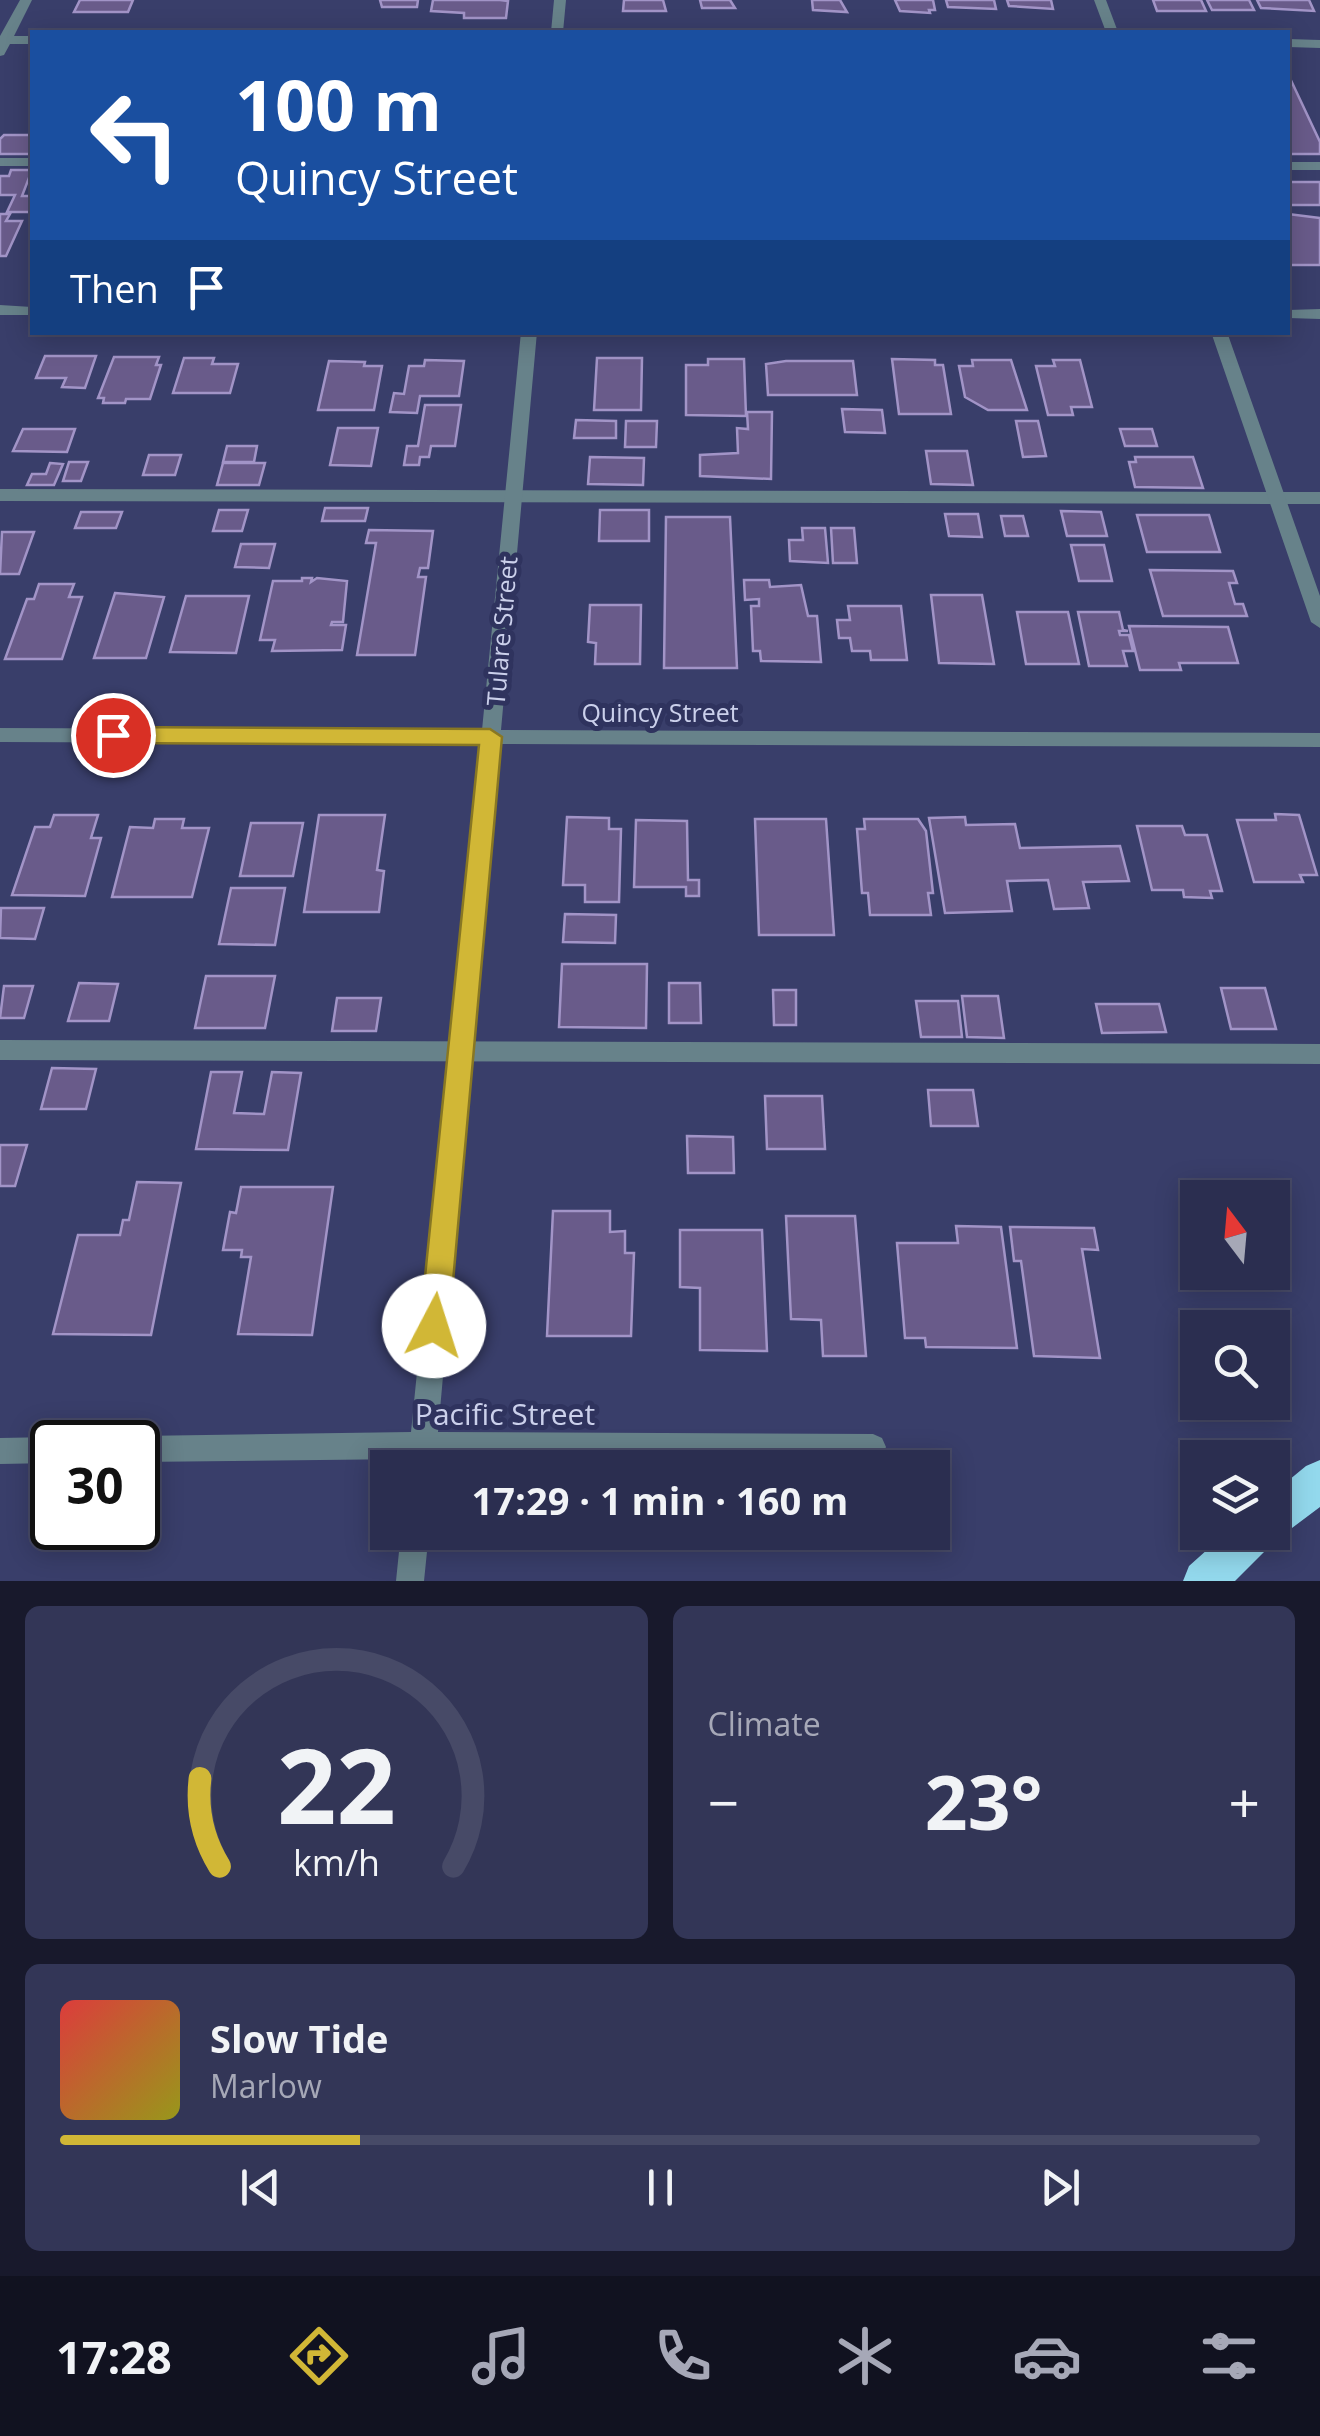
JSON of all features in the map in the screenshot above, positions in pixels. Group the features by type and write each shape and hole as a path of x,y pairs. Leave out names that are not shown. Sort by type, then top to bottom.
{"highway":[{"path":"1290,1506 1320,1480"},
{"path":"1204,1581 1239,1550"}],"street":[{"path":"2,44 26,0"},
{"path":"557,30 560,0"},
{"path":"1100,0 1111,30"},
{"path":"2,44 30,40"},
{"path":"1290,44 1320,44"},
{"path":"0,162 30,162"},
{"path":"1290,166 1320,166"},
{"path":"0,310 30,310"},
{"path":"1290,314 1320,314"},
{"name":"Tulare Street","path":"423,1450 529,335"},
{"path":"1220,335 1320,622"},
{"path":"0,495 1320,498"},
{"name":"Quincy Street","path":"0,735 1320,740"},
{"path":"0,1050 1320,1054"},
{"name":"Pacific Street","path":"692,1450 872,1446"},
{"name":"Pacific Street","path":"160,1449 370,1455"},
{"path":"0,1450 30,1450"},
{"path":"410,1581 413,1550"}],"building":[{"path":"80,0 133,0 128,12 74,12"},
{"path":"380,0 418,0 417,7 382,7"},
{"path":"433,0 508,1 506,18 464,18 464,13 431,11"},
{"path":"624,0 663,0 666,11 623,11"},
{"path":"700,0 730,0 735,8 702,8"},
{"path":"812,0 840,0 847,12 813,10"},
{"path":"895,0 933,0 935,10 900,11"},
{"path":"946,0 994,0 996,9 948,7"},
{"path":"1007,0 1051,0 1053,9 1009,6"},
{"path":"1153,0 1201,0 1206,11 1157,11"},
{"path":"1207,0 1249,0 1254,10 1212,10"},
{"path":"1257,0 1309,0 1314,11 1261,8"},
{"path":"1290,78 1320,142 1320,154 1290,154"},
{"path":"4,135 30,135 30,154 0,154 0,139"},
{"path":"11,170 30,170 22,196 30,196 30,212 7,212 15,195 0,195 0,176 9,176"},
{"path":"1290,182 1320,182 1320,205 1290,205"},
{"path":"0,214 10,214 6,221 22,221 6,256 0,256"},
{"path":"1290,214 1320,218 1320,265 1290,265"},
{"path":"45,356 96,356 85,388 62,387 66,378 36,378"},
{"path":"114,357 159,357 156,365 161,365 150,399 103,403 104,398 98,398"},
{"path":"184,358 214,358 212,364 238,364 230,393 173,393"},
{"path":"597,358 642,358 641,410 594,410"},
{"path":"708,359 744,359 746,416 686,415 686,365 708,365"},
{"path":"892,359 935,360 935,365 943,365 951,414 899,414"},
{"path":"425,360 464,361 459,396 420,396 417,413 390,412 394,393 404,394 409,366 424,366"},
{"path":"972,360 1011,360 1027,410 988,410 965,397 959,366 973,366"},
{"path":"1053,360 1080,360 1092,407 1071,407 1073,415 1048,415 1036,366 1055,366"},
{"path":"329,361 382,366 374,410 318,410"},
{"path":"853,361 857,395 768,395 766,364"},
{"path":"425,405 461,405 455,446 431,446 429,457 420,457 419,465 404,465 407,446 418,446"},
{"path":"842,409 882,410 885,433 845,432"},
{"path":"747,412 772,412 771,479 700,476 700,455 738,453 737,428 748,429"},
{"path":"576,420 616,421 616,438 574,438"},
{"path":"626,421 657,421 656,447 625,447"},
{"path":"1016,421 1038,421 1046,456 1023,457"},
{"path":"338,428 378,428 371,466 330,465"},
{"path":"23,429 75,429 67,452 13,451"},
{"path":"1120,429 1152,429 1157,446 1125,446"},
{"path":"227,446 257,446 254,462 223,462"},
{"path":"926,451 967,451 973,485 931,484"},
{"path":"149,455 181,455 175,475 143,475"},
{"path":"590,457 644,458 643,485 588,484"},
{"path":"1135,457 1193,457 1203,488 1135,487 1129,462 1136,462"},
{"path":"69,462 88,462 81,481 63,481"},
{"path":"50,463 63,464 54,485 27,485 32,474 46,474"},
{"path":"223,463 265,463 259,485 217,485"},
{"path":"325,508 368,508 365,521 322,521"},
{"path":"219,510 248,510 242,531 213,531"},
{"path":"600,510 649,510 649,541 599,541"},
{"path":"1061,511 1101,512 1107,536 1067,536"},
{"path":"81,512 122,512 116,528 75,528"},
{"path":"945,514 978,514 982,537 949,536"},
{"path":"1137,515 1209,515 1220,552 1147,552"},
{"path":"1001,516 1023,516 1028,536 1005,536"},
{"path":"666,517 730,517 737,668 664,668"},
{"path":"802,528 825,528 828,563 790,561 789,540 803,540"},
{"path":"831,528 854,528 857,563 833,563"},
{"path":"369,530 433,531 428,568 420,568 418,577 426,577 415,655 357,655 376,543 366,543"},
{"path":"2,532 34,532 19,574 0,574"},
{"path":"241,544 275,544 269,568 235,567"},
{"path":"1071,545 1104,545 1112,581 1079,581"},
{"path":"1150,570 1233,571 1237,583 1229,583 1235,604 1243,604 1247,616 1163,616"},
{"path":"312,578 311,582 317,578 347,581 343,622 331,625 346,625 342,650 272,651 275,640 260,640 273,581"},
{"path":"744,580 769,580 770,587 801,585 808,616 817,616 821,662 761,661 760,651 753,651 751,606 759,606 759,599 745,600"},
{"path":"39,584 74,584 69,597 82,597 62,659 5,659 27,599 34,599"},
{"path":"115,593 164,597 146,658 94,658"},
{"path":"931,595 982,595 994,664 939,663"},
{"path":"186,596 249,596 236,653 170,652"},
{"path":"590,605 641,605 640,664 595,664 596,643 588,642"},
{"path":"848,606 901,606 907,660 871,660 870,651 852,651 850,638 839,638 837,620 850,620"},
{"path":"1017,612 1068,612 1079,664 1026,664"},
{"path":"1078,612 1119,612 1123,630 1128,631 1119,631 1120,635 1129,635 1133,651 1123,651 1127,666 1089,666"},
{"path":"1129,626 1228,627 1238,663 1179,663 1181,670 1140,670"},
{"path":"1275,814 1299,815 1317,875 1300,875 1303,882 1254,882 1237,820 1276,820"},
{"path":"54,815 98,815 91,838 101,838 85,896 12,895 35,827 50,827"},
{"path":"319,815 385,815 377,870 384,871 379,912 304,912"},
{"path":"567,817 609,818 609,829 621,829 619,902 585,902 585,885 563,885"},
{"path":"965,817 966,825 1015,824 1020,848 1120,846 1129,881 1083,882 1089,908 1054,909 1048,880 1007,881 1012,911 945,913 929,818"},
{"path":"155,819 184,819 182,828 209,828 192,897 112,897 130,827 153,828"},
{"path":"755,819 826,819 834,935 759,935"},
{"path":"864,819 918,819 926,831 933,893 928,893 931,915 870,915 868,893 862,893 857,829 865,829"},
{"path":"636,820 687,821 688,880 699,880 699,896 686,896 686,887 634,887"},
{"path":"251,823 303,823 293,876 240,876"},
{"path":"1137,826 1182,826 1185,835 1207,835 1222,891 1210,891 1212,898 1184,897 1183,890 1152,890"},
{"path":"231,888 285,888 275,945 219,944"},
{"path":"1,908 44,908 35,939 0,938"},
{"path":"565,914 616,915 615,943 563,942"},
{"path":"562,964 647,964 646,1028 559,1027"},
{"path":"206,976 275,976 265,1028 195,1028"},
{"path":"79,983 118,984 109,1021 68,1021"},
{"path":"669,983 700,983 701,1023 669,1023"},
{"path":"4,986 33,986 24,1018 0,1018"},
{"path":"1221,988 1265,988 1276,1029 1231,1029"},
{"path":"773,990 796,990 796,1025 774,1025"},
{"path":"962,996 998,996 1004,1038 967,1037"},
{"path":"337,998 381,998 376,1031 332,1031"},
{"path":"916,1001 958,1001 962,1037 921,1037"},
{"path":"1096,1004 1159,1004 1166,1032 1102,1033"},
{"path":"52,1068 96,1069 86,1109 41,1109"},
{"path":"211,1072 242,1072 234,1113 264,1114 272,1072 301,1073 288,1150 196,1149"},
{"path":"928,1090 973,1090 978,1126 931,1126"},
{"path":"765,1096 822,1096 825,1149 767,1149"},
{"path":"687,1136 733,1137 734,1173 688,1173"},
{"path":"0,1145 27,1145 15,1186 0,1186"},
{"path":"137,1182 181,1183 151,1335 53,1334 78,1235 120,1235 123,1220 129,1220"},
{"path":"241,1187 333,1187 312,1335 238,1334 251,1257 241,1257 242,1250 223,1250 230,1212 236,1213"},
{"path":"553,1211 610,1211 610,1232 625,1231 625,1253 634,1253 631,1336 547,1336"},
{"path":"786,1216 855,1216 866,1356 823,1356 821,1320 791,1319"},
{"path":"956,1226 1001,1227 1017,1348 926,1347 925,1338 905,1338 897,1243 958,1243"},
{"path":"1010,1227 1094,1228 1098,1250 1082,1249 1100,1358 1034,1356 1021,1261 1014,1261"},
{"path":"680,1230 762,1230 767,1351 700,1350 700,1288 680,1287"}],"route":[{"path":"113,735 490,737 434,1326"}]}
